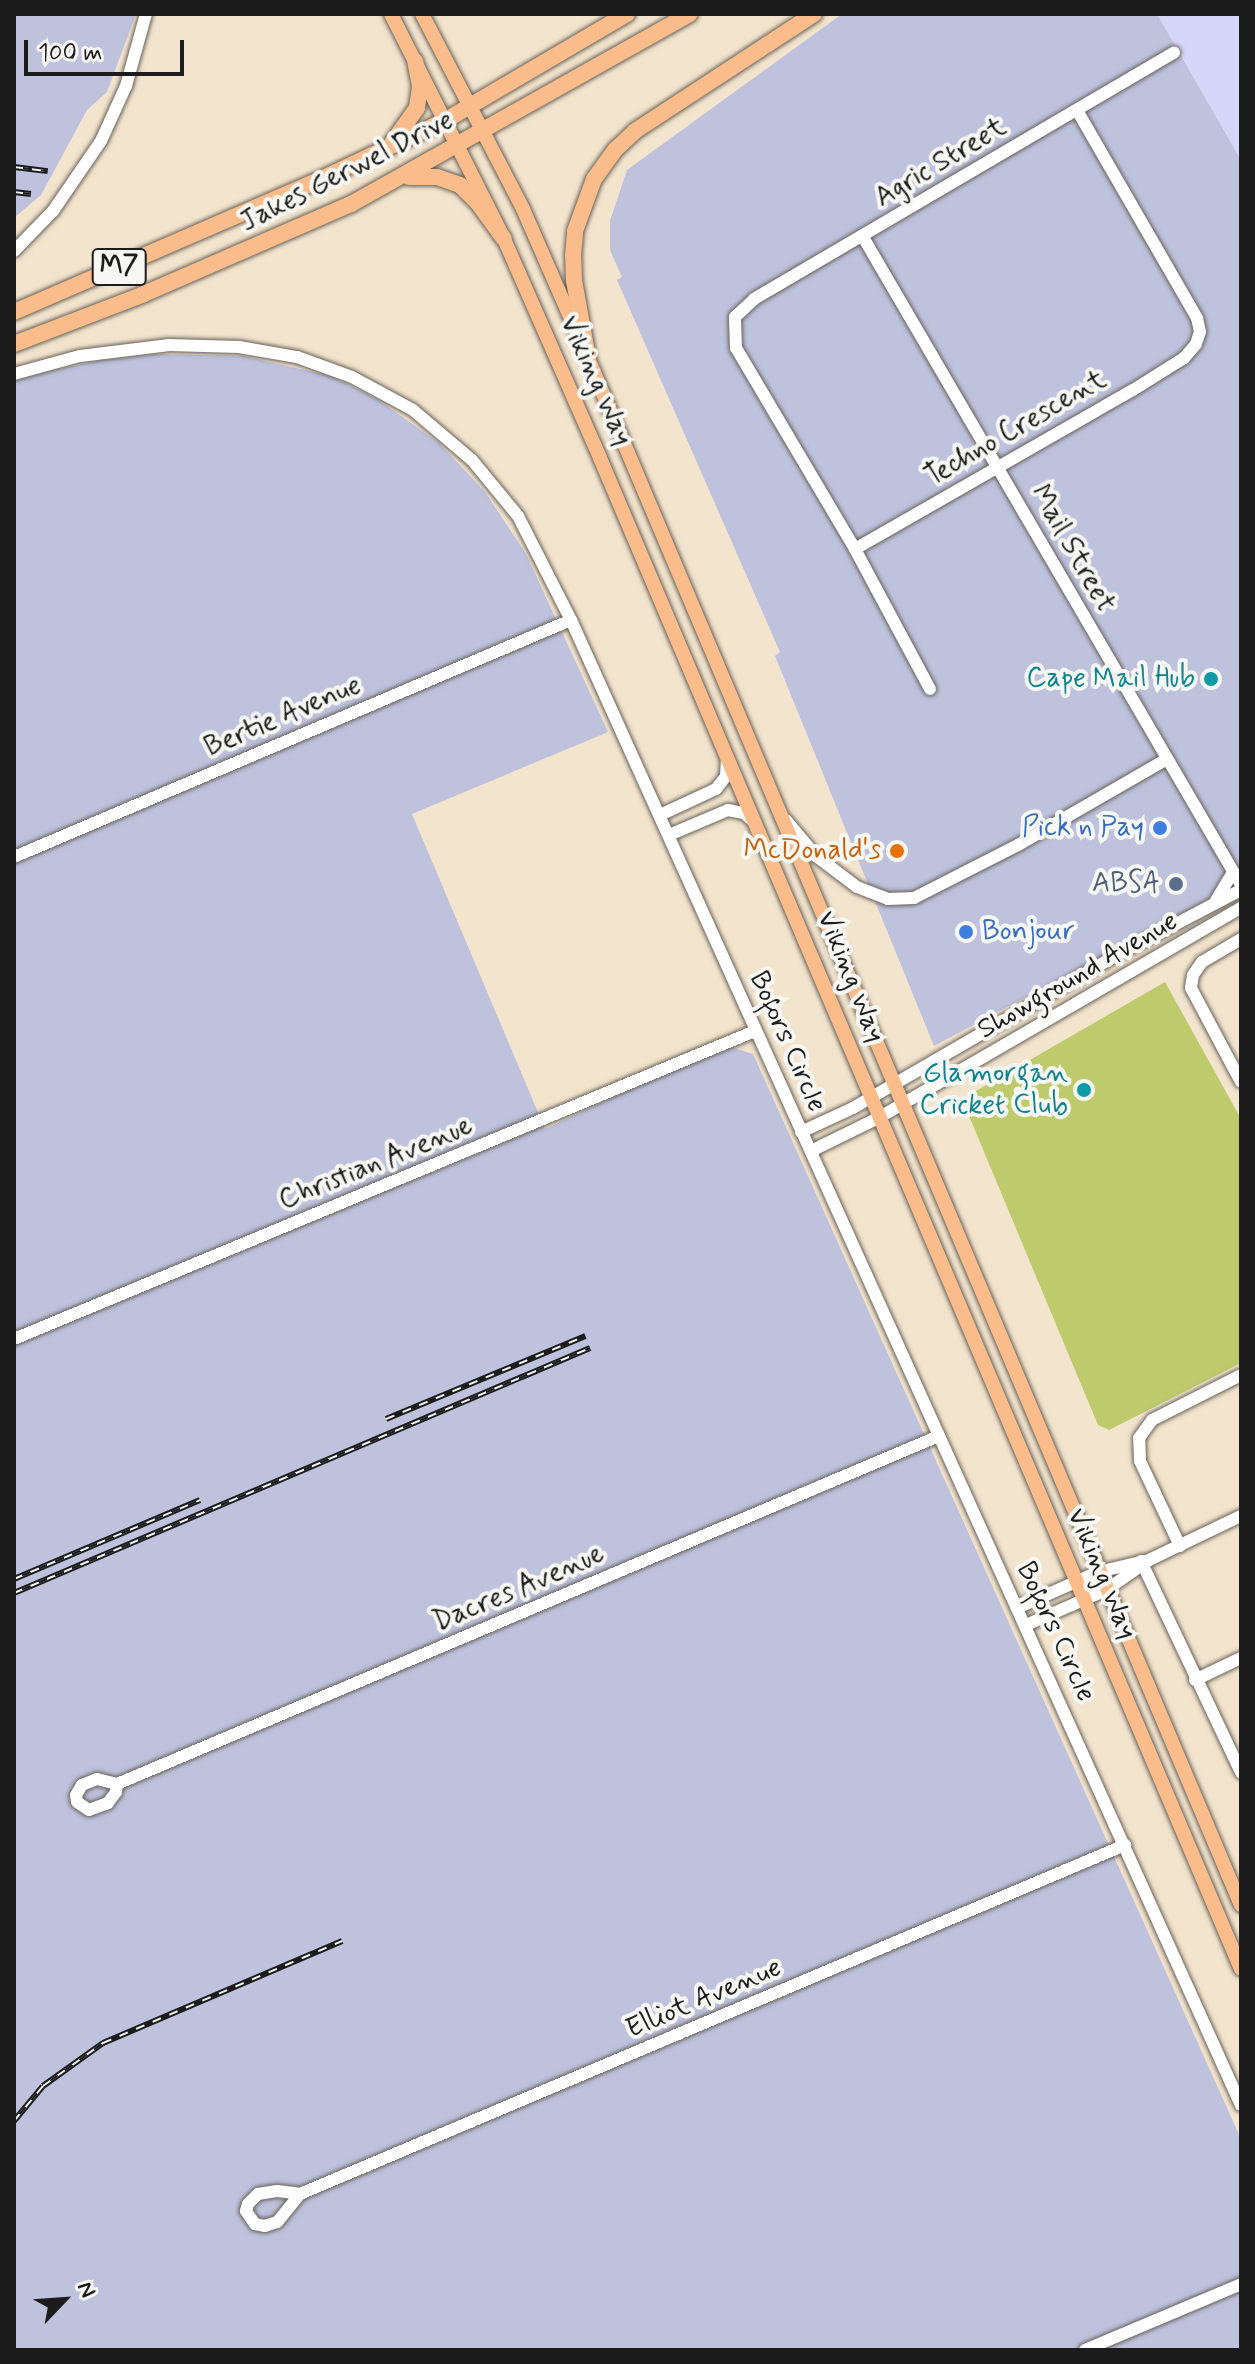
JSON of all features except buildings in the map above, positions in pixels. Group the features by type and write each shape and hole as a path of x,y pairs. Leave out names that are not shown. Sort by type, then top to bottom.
{"highway":[{"name":"Jakes Gerwel Drive","path":"14,312 385,150 473,107 627,14"},
{"name":"Jakes Gerwel Drive","path":"14,344 256,248 401,178 689,14"},
{"path":"588,358 574,280 573,256 575,231 594,179 616,149 635,131 814,14"},
{"path":"385,150 416,111 420,92 415,61"},
{"path":"401,178 437,177 460,185 478,203 504,239"}],"main road":[{"name":"Viking Way","path":"391,14 504,239 726,747 1241,1969"},
{"name":"Viking Way","path":"422,14 485,131 588,358 774,805 1241,1905"}],"street":[{"path":"14,251 53,211 101,141 126,86 146,14"},
{"name":"Agric Street","path":"855,549 736,348 735,317 754,299 1174,53"},
{"name":"Techno Crescent","path":"855,549 1184,358 1199,337 1197,318 1077,110"},
{"name":"Mail Street","path":"863,237 1241,888"},
{"name":"Bofors Circle","path":"14,374 110,351 202,344 284,354 352,377 424,418 492,482 529,532 660,815 1241,2105"},
{"path":"855,549 930,689"},
{"name":"Bertie Avenue","path":"14,857 571,620"},
{"path":"660,815 719,786 727,772 726,747"},
{"path":"774,805 823,862 857,887 888,899 914,898 943,886 1165,760"},
{"path":"669,835 731,810 744,813 763,835"},
{"path":"1213,905 1233,872"},
{"name":"Showground Avenue","path":"801,1132 871,1097 1241,888"},
{"name":"Showground Avenue","path":"811,1151 880,1117 1241,908"},
{"path":"1240,1077 1194,998 1193,975 1202,962 1241,939"},
{"name":"Christian Avenue","path":"14,1339 755,1031"},
{"path":"1180,1546 1140,1461 1138,1445 1142,1432 1152,1420 1241,1375"},
{"name":"Dacres Avenue","path":"117,1784 939,1436"},
{"path":"1017,1608 1098,1572 1144,1562 1241,1516"},
{"path":"1026,1625 1106,1590 1144,1562"},
{"path":"1144,1562 1195,1680 1241,1773"},
{"path":"1039,1653 1041,1633 1054,1612"},
{"path":"1195,1680 1241,1658"},
{"name":"Elliot Avenue","path":"300,2194 1125,1845"},
{"path":"1085,2350 1241,2284"}],"shaded area":[{"path":"14,14 136,14 107,92 87,110 41,195 14,218"},
{"path":"842,14 1157,14 1241,160 1241,882 934,1046 775,656 780,652 617,280 622,277 610,250 610,221 627,170"},
{"path":"1157,14 1241,14 1241,160"},
{"path":"154,354 243,356 331,376 377,399 439,443 485,492 526,554 608,732 412,814 545,1129 725,1045 753,1054 1241,2139 1241,2350 14,2350 14,379 95,361"}],"green space":[{"path":"1165,982 1241,1119 1241,1363 1109,1430 1098,1425 962,1099"}],"railway":[{"path":"14,167 48,171"},
{"path":"14,192 31,194"},
{"path":"386,1419 585,1336"},
{"path":"14,1593 590,1348"},
{"path":"14,1579 200,1500"},
{"path":"14,2121 43,2086 103,2043 342,1941"}],"place":[{"name":"Cape Mail Hub","path":"1211,679"},
{"name":"Pick n Pay","path":"1160,828"},
{"name":"McDonald's","path":"897,851"},
{"name":"ABSA","path":"1176,884"},
{"name":"Bonjour","path":"966,932"},
{"name":"Glamorgan Cricket Club","path":"1084,1090"}]}
